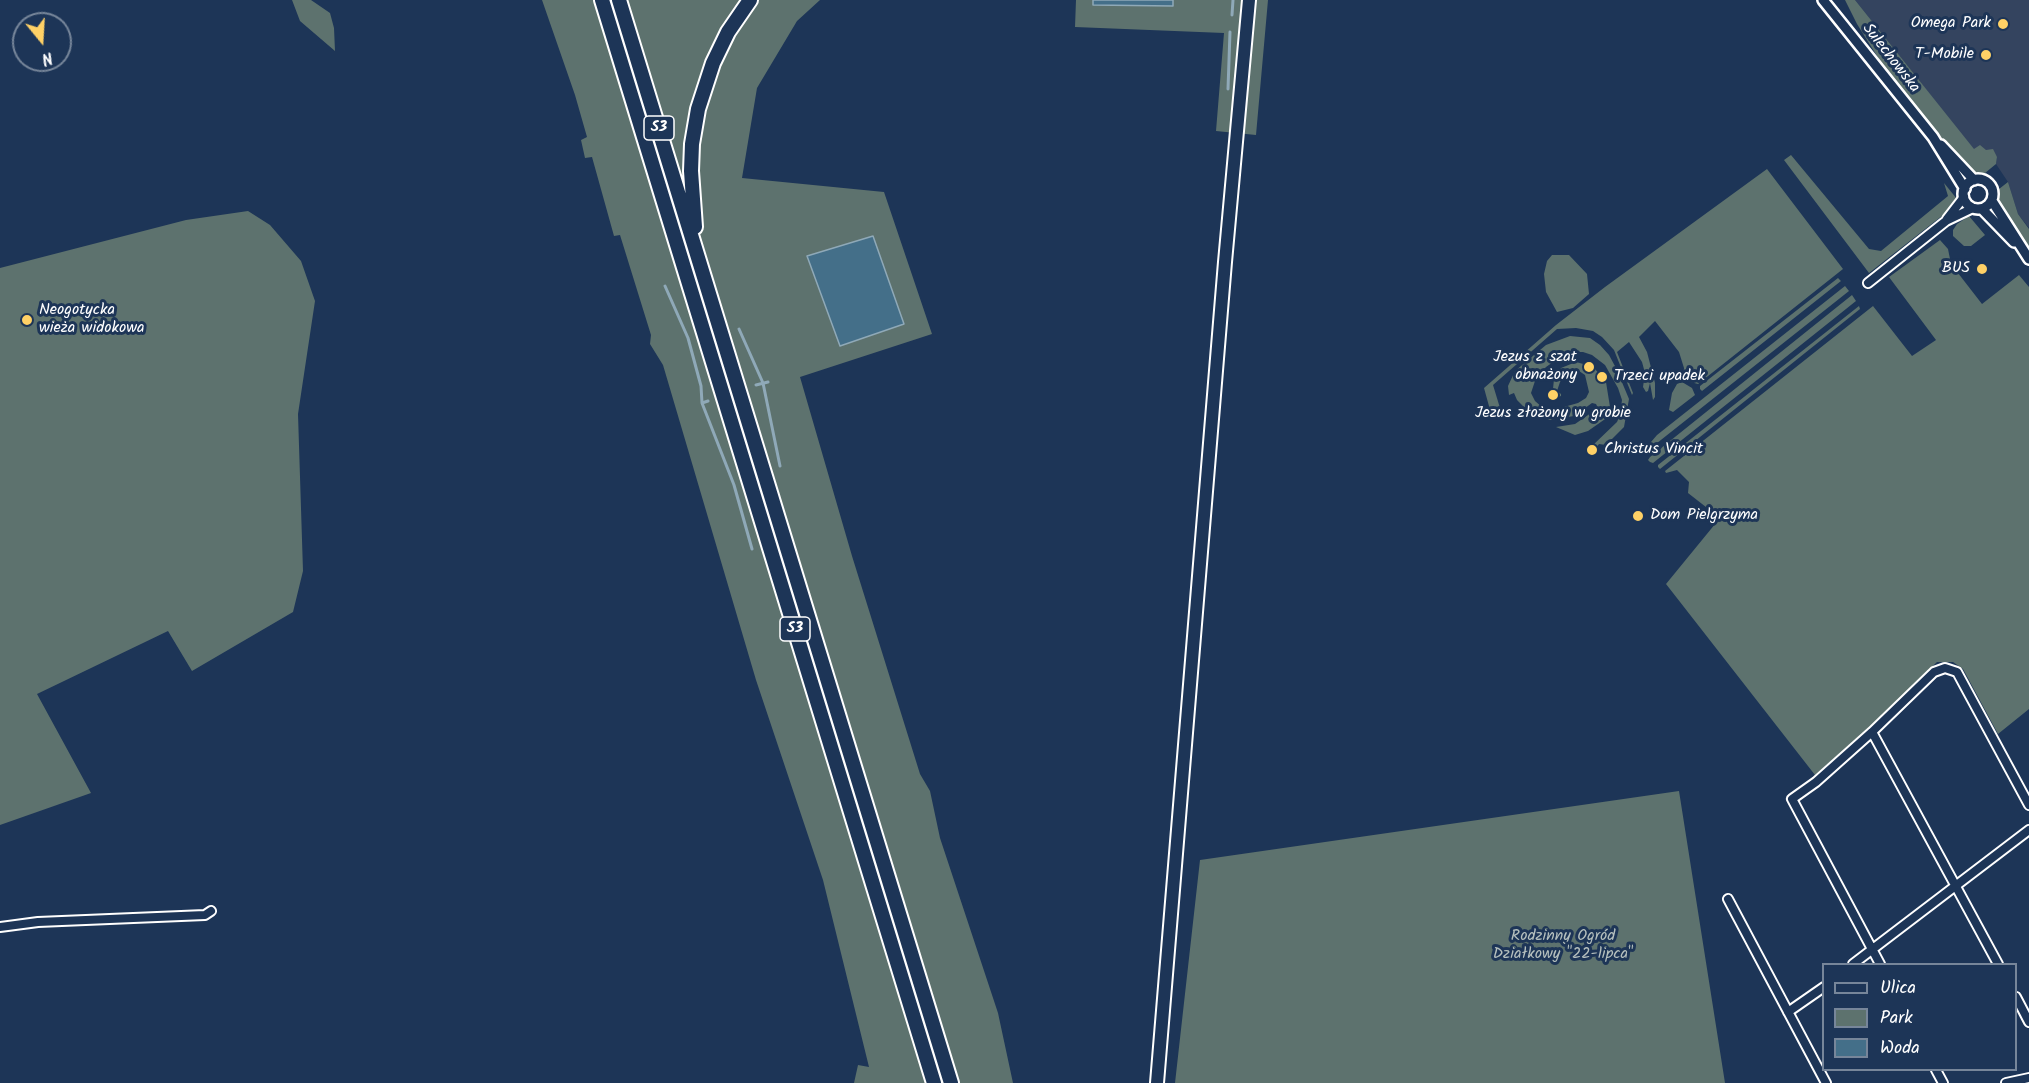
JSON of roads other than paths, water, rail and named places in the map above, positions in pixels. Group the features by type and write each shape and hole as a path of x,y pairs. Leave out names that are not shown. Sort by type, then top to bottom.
{"highway":[{"name":"S3","path":"602,0 934,1083"},
{"name":"S3","path":"619,0 951,1083"},
{"path":"698,256 691,171 694,127 712,63 728,32 750,0"}],"main road":[{"path":"1156,1083 1248,0"}],"street":[{"name":"Sulechowska","path":"1823,0 1933,137 1974,180"},
{"name":"Sulechowska","path":"1933,137 1964,193"},
{"path":"1946,221 1974,180 1983,181 1991,186 1992,201 2029,259"},
{"path":"1964,193 1966,202 1978,208 2018,245"},
{"path":"1868,283 1946,221 1992,201"},
{"path":"1879,963 1792,799 1816,782 1872,732 1934,672 1945,668 1957,672 2029,805"},
{"path":"1872,732 1997,963"},
{"path":"1854,963 2029,830"},
{"path":"1728,899 1826,1083"},
{"path":"0,927 38,922 205,915 211,911"},
{"path":"1788,1012 1822,988"},
{"path":"2017,999 2029,1022"},
{"path":"2006,1083 2029,1078"}],"water":[{"path":"1093,0 1173,0 1173,6 1093,5"},
{"path":"873,236 904,324 840,346 807,256"}],"waterway":[{"path":"1232,15 1233,0"},
{"path":"1228,89 1230,32"},
{"path":"665,286 688,338 701,386 702,403 708,401"},
{"path":"739,329 763,383 780,466"},
{"path":"756,385 768,382"},
{"path":"702,403 734,485 752,549"}],"place":[{"name":"Omega Park","path":"2003,24"},
{"name":"T-Mobile","path":"1986,55"},
{"name":"BUS","path":"1982,269"},
{"name":"Neogotycka wieża widokowa","path":"27,320"},
{"name":"Jezus z szat obnażony","path":"1589,367"},
{"name":"Trzeci upadek","path":"1602,377"},
{"name":"Jezus złożony w grobie","path":"1553,395"},
{"name":"Christus Vincit","path":"1592,450"},
{"name":"Dom Pielgrzyma","path":"1638,516"}],"park label":[{"name":"Rodzinny Ogród Działkowy \"22-lipca\"","path":"1563,946"}]}
